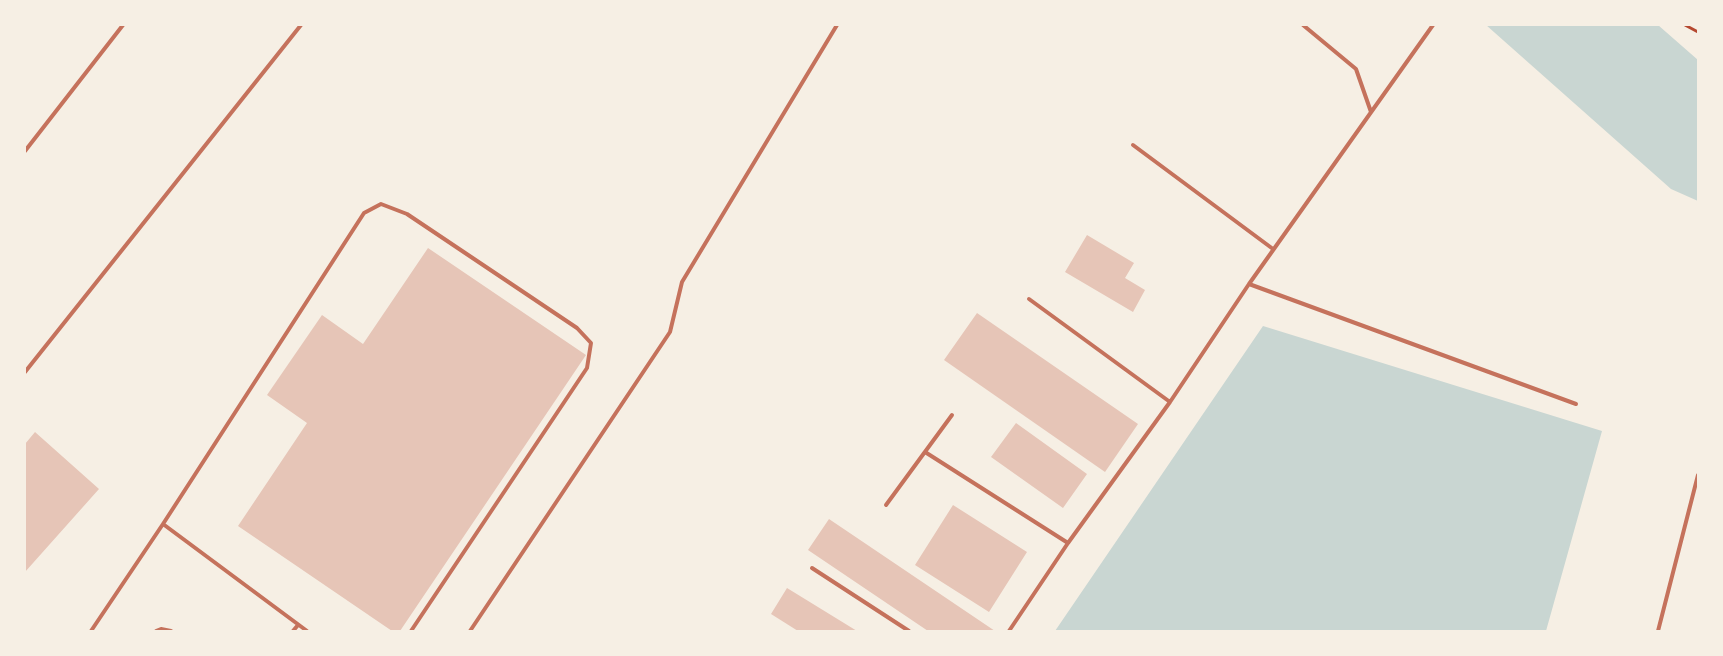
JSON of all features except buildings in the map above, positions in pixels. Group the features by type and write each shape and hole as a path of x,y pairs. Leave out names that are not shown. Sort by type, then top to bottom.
{"lane":[{"path":"25,151 123,25"},
{"path":"25,372 301,25"},
{"path":"470,631 670,332 682,282 837,25"},
{"path":"1303,25 1356,69 1371,112"},
{"path":"1009,631 1068,543 1170,402 1273,249 1432,25"},
{"path":"1133,145 1273,249"},
{"path":"91,631 163,524 364,214 381,204 407,214 577,328 591,343 587,368 411,631"},
{"path":"1249,284 1576,404"},
{"path":"1029,299 1170,402"},
{"path":"886,505 952,415"},
{"path":"925,452 1068,543"},
{"path":"1658,631 1698,475"},
{"path":"163,524 306,631"},
{"path":"812,568 909,631"},
{"path":"293,631 298,625"},
{"path":"156,631 161,628 171,631"}],"path":[{"path":"1685,25 1698,32"}],"shaded area":[{"path":"1486,25 1658,25 1698,60 1698,201 1671,189"},
{"path":"1263,326 1602,431 1546,631 1055,631"}]}
